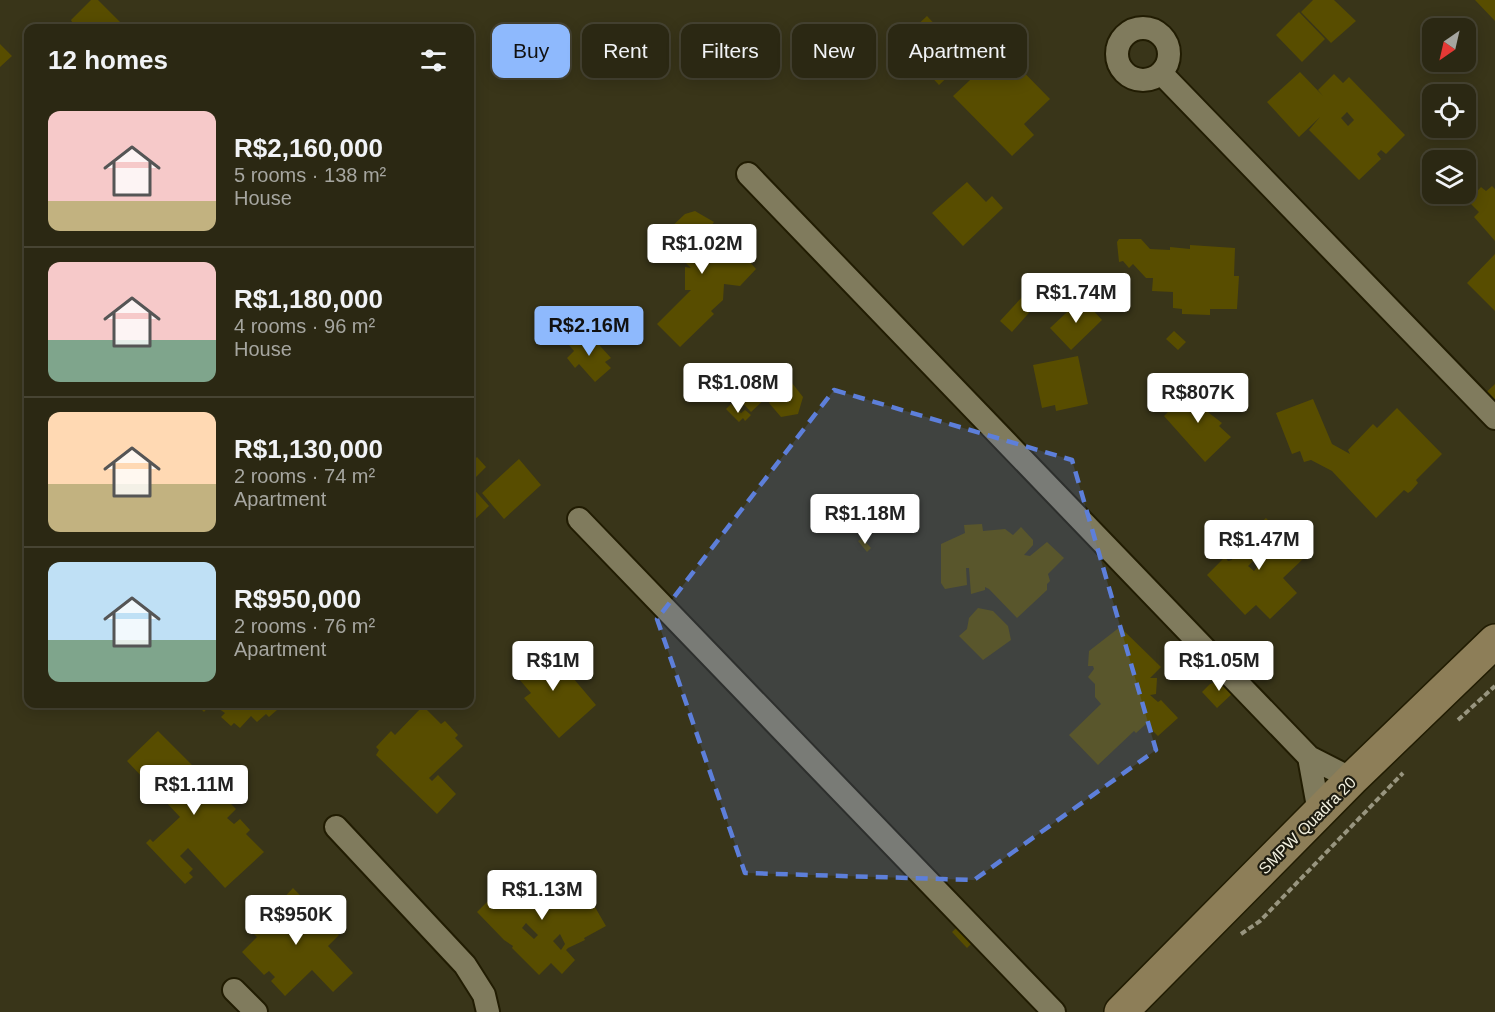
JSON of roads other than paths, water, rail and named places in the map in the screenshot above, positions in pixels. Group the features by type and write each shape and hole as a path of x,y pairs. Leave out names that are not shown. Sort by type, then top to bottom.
{"street":[{"path":"1162,74 1495,418"},
{"path":"748,174 1309,757 1352,779"},
{"path":"579,519 1053,1012"},
{"name":"SMPW Quadra 20","path":"1121,1012 1352,779 1495,641"},
{"path":"1309,757 1319,812"},
{"path":"336,827 465,965 484,995 488,1012"},
{"path":"234,990 256,1012"}]}
